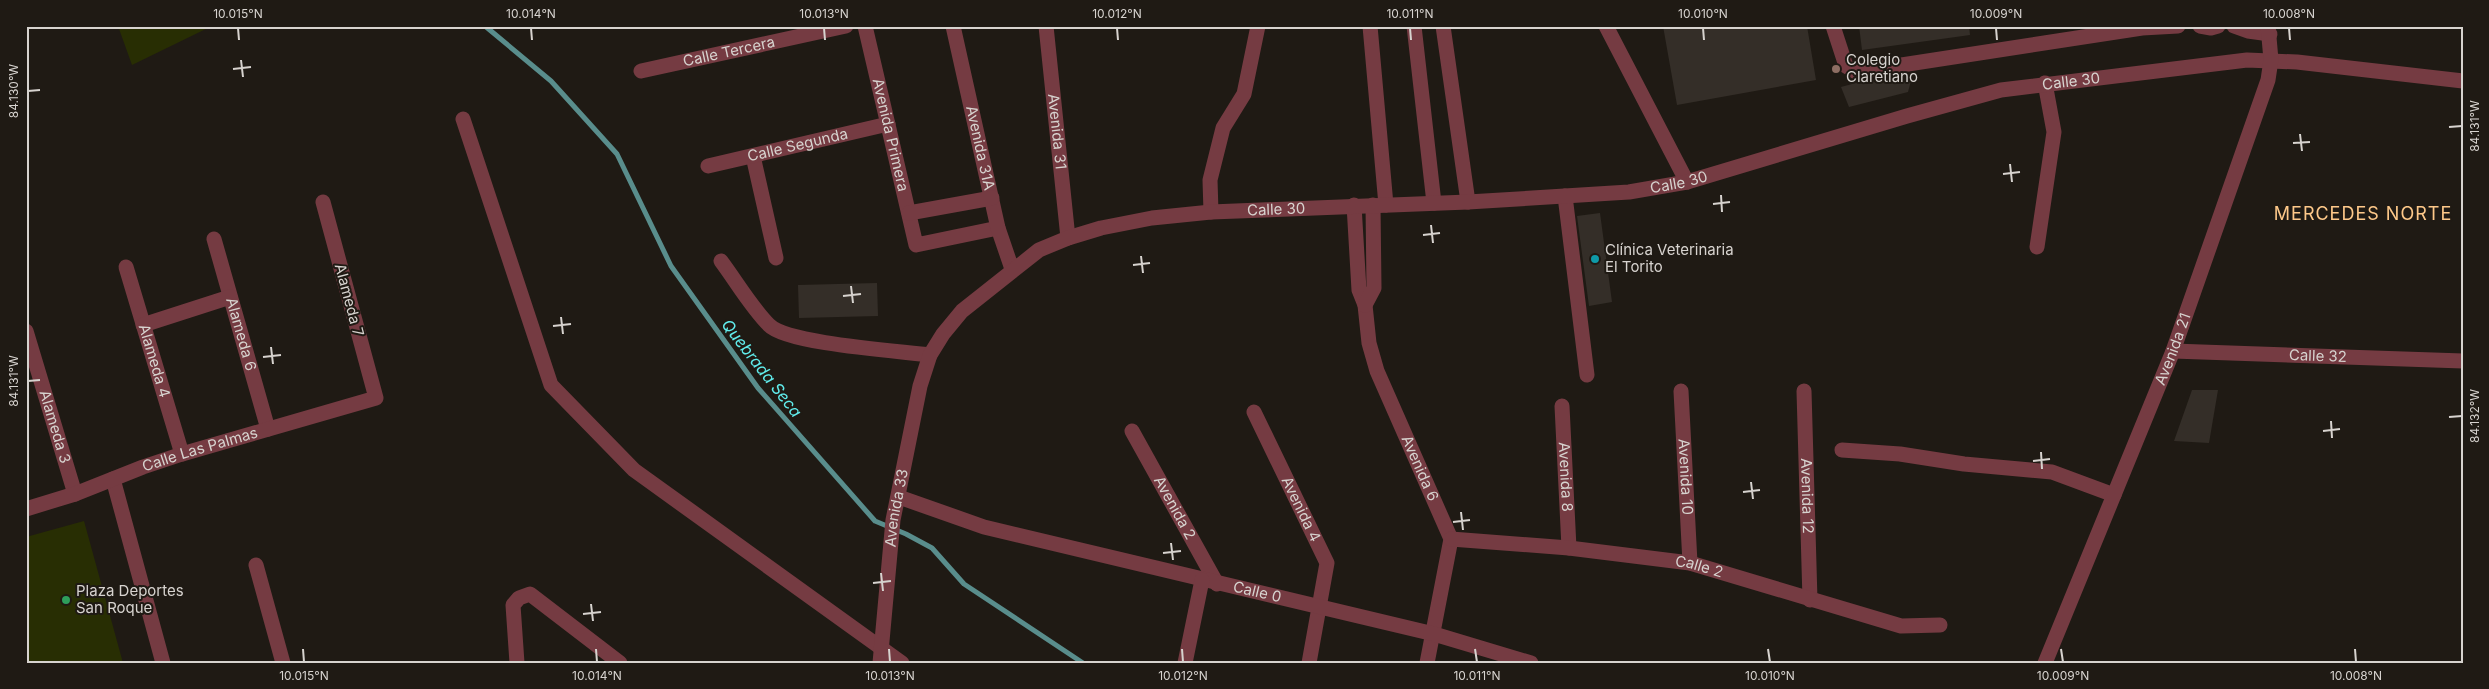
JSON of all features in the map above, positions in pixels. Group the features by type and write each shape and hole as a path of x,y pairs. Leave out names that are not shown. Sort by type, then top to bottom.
{"street":[{"name":"Calle Tercera","path":"641,71 846,26"},
{"name":"Avenida Primera","path":"865,26 916,245 998,228"},
{"name":"Avenida 31A","path":"953,26 998,228 1012,270"},
{"name":"Avenida 31","path":"1046,26 1068,238"},
{"path":"1211,212 1210,180 1223,128 1244,94 1258,26"},
{"name":"Avenida 6","path":"1365,305 1374,288 1380,205 1370,26"},
{"path":"1414,26 1434,203"},
{"path":"1443,26 1468,202"},
{"path":"1606,26 1687,182"},
{"path":"1833,26 1846,66 1856,72 2142,28 2178,26"},
{"path":"2200,26 2211,28 2218,26"},
{"path":"2234,26 2248,31 2269,30"},
{"name":"Avenida 21","path":"2045,663 2172,351 2268,80 2271,60 2269,30"},
{"name":"Calle 30","path":"930,355 943,334 962,311 1039,250 1068,238 1101,228 1152,218 1211,212 1468,202 1628,192 1687,182 2002,90 2045,83 2247,60 2271,60 2463,81"},
{"path":"2037,248 2054,132 2045,83"},
{"path":"463,119 551,385 634,470 902,663"},
{"name":"Calle Segunda","path":"708,166 888,124"},
{"path":"753,156 776,258"},
{"path":"1565,196 1587,375"},
{"path":"909,213 992,198"},
{"name":"Alameda 7","path":"323,202 376,398"},
{"name":"Avenida 6","path":"1354,205 1359,290 1365,305 1369,343 1377,372 1451,538"},
{"name":"Alameda 6","path":"214,239 268,429"},
{"path":"721,261 770,326 782,334 804,339 930,355"},
{"name":"Alameda 4","path":"126,266 182,454"},
{"path":"143,324 230,296"},
{"name":"Alameda 3","path":"26,331 75,494"},
{"name":"Calle 32","path":"2172,351 2463,361"},
{"name":"Avenida 33","path":"880,663 893,520 920,386 930,355"},
{"name":"Avenida 10","path":"1681,391 1690,564"},
{"name":"Avenida 12","path":"1804,391 1810,600"},
{"name":"Calle Las Palmas","path":"26,509 75,494 182,454 376,398"},
{"name":"Avenida 8","path":"1562,406 1569,548"},
{"name":"Avenida 4","path":"1254,412 1327,563 1309,663"},
{"name":"Avenida 2","path":"1132,431 1209,582"},
{"path":"1842,450 1900,454 1964,464 2052,472 2114,495"},
{"path":"113,479 163,663"},
{"name":"Calle 0","path":"899,497 984,527 1434,634 1530,663"},
{"path":"1428,663 1451,538"},
{"name":"Calle 2","path":"1451,538 1569,548 1690,564 1901,626 1940,625"},
{"path":"256,565 283,663"},
{"path":"1185,663 1209,582"},
{"path":"517,663 513,605 519,598 530,594 620,663"}],"green space":[{"path":"118,26 212,26 132,65"},
{"name":"Plaza Deportes San Roque","path":"84,521 123,663 26,663 26,537"}],"building":[{"path":"1663,26 1807,26 1816,80 1677,105"},
{"path":"1859,26 1969,26 1970,35 1862,50"},
{"path":"1913,73 1908,92 1849,107 1841,87 1867,80"},
{"name":"Clínica Veterinaria El Torito","path":"1600,213 1612,302 1589,306 1577,216"},
{"path":"877,283 878,316 799,318 798,285"},
{"path":"2192,390 2218,390 2209,443 2174,441"}],"waterway":[{"name":"Quebrada Seca","path":"485,26 551,81 617,154 671,266 758,388 875,521 906,534 932,548 964,584 1083,663"}],"place":[{"name":"Colegio Claretiano","path":"1836,69"},
{"name":"Clínica Veterinaria El Torito","path":"1595,259"},
{"name":"Plaza Deportes San Roque","path":"66,600"}],"district":[{"name":"MERCEDES NORTE","path":"2363,214"}]}
